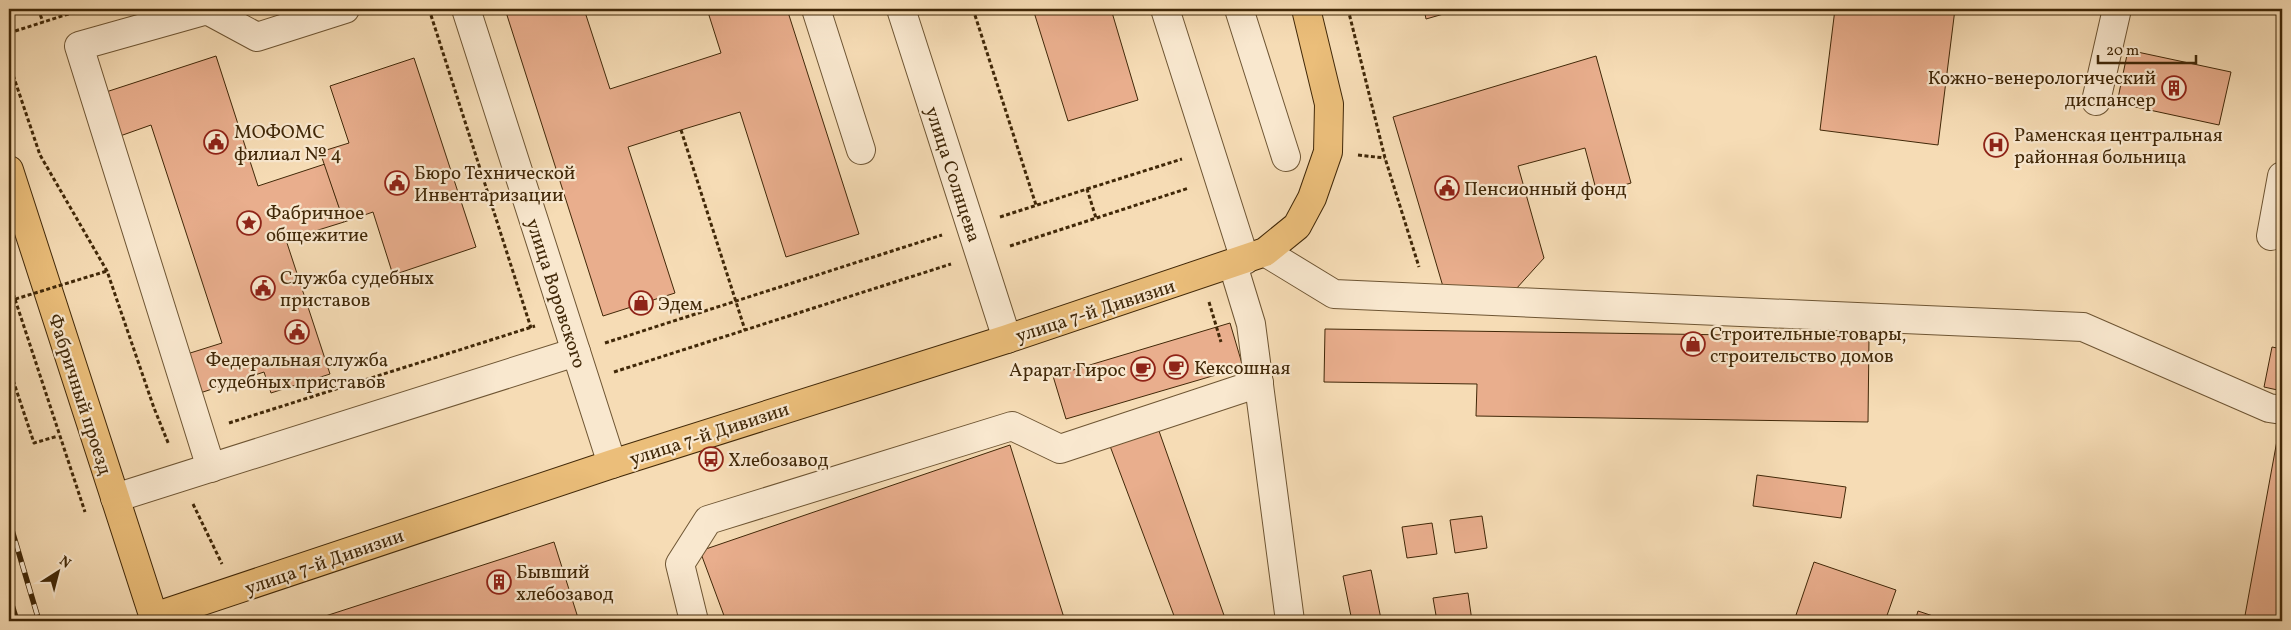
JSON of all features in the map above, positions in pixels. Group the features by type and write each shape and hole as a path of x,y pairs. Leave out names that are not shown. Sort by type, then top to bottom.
{"main road":[{"path":"1248,259 1297,226 1312,198 1328,152 1330,104 1306,9"},
{"name":"Фабричный проезд","path":"9,170 154,619"},
{"name":"улица 7-й Дивизии","path":"154,619 612,464 1007,339 1248,259"}],"street":[{"path":"211,468 79,46 207,9 257,37 345,9"},
{"name":"улица Воровского","path":"466,9 612,464"},
{"path":"816,9 861,150"},
{"name":"улица Солнцева","path":"902,9 1007,339"},
{"path":"1165,9 1210,150 1248,259 1251,324 1290,621"},
{"path":"1239,9 1286,158"},
{"path":"2096,101 2117,9"},
{"path":"2271,236 2282,176"},
{"path":"1248,259 1334,294 2083,327 2276,409"},
{"path":"115,498 576,352"},
{"path":"694,621 680,564 708,520 1012,426 1060,450 1259,383"}],"path":[{"path":"38,9 43,22"},
{"path":"9,33 84,9"},
{"path":"428,9 542,362"},
{"path":"973,9 1036,205"},
{"path":"1348,9 1385,158 1428,298"},
{"path":"9,63 40,155 107,271 154,408 181,478 235,591"},
{"path":"681,130 745,330"},
{"path":"604,343 1210,150"},
{"path":"585,381 1220,179"},
{"path":"1087,189 1096,218"},
{"path":"9,301 107,271"},
{"path":"9,281 58,436 34,443 9,368"},
{"path":"168,442 564,316"}],"building":[{"path":"505,9 584,9 610,89 721,53 707,9 787,9 859,234 786,257 740,112 681,130 628,147 675,293 603,316"},
{"path":"1033,9 1111,9 1138,100 1068,121"},
{"path":"1424,9 1461,9 1426,19"},
{"path":"1835,9 1955,9 1938,145 1820,130"},
{"name":"Кожно-венерологический диспансер","path":"2128,50 2231,72 2219,125 2117,103"},
{"path":"216,56 258,186 325,164 344,222 286,240 330,374 271,393 264,372 200,393 187,354 222,343 151,125 120,136 106,92"},
{"path":"1596,56 1631,183 1597,193 1585,148 1518,166 1544,258 1516,289 1444,290 1393,117"},
{"path":"414,58 476,247 393,275 373,212 344,222 320,152 349,143 330,86"},
{"path":"1230,323 1243,367 1066,419 1053,376"},
{"path":"1325,329 1869,337 1868,422 1476,416 1477,384 1324,382"},
{"path":"2272,347 2282,349 2282,391 2264,387"},
{"path":"1159,431 1226,621 1176,621 1110,446"},
{"path":"2278,435 2282,436 2282,621 2244,621"},
{"path":"1010,445 1065,621 726,621 700,551"},
{"path":"1757,475 1846,487 1841,518 1753,506"},
{"path":"1482,516 1487,548 1455,553 1450,520"},
{"path":"1432,523 1437,554 1407,558 1402,527"},
{"name":"Бывший хлебозавод","path":"554,542 579,621 310,621"},
{"path":"1814,562 1896,590 1885,621 1794,621"},
{"path":"1371,570 1381,619 1352,621 1343,576"},
{"path":"1468,593 1472,621 1437,621 1433,598"},
{"path":"1918,611 1948,621 1915,621"}],"railway":[{"path":"9,520 39,621"},
{"path":"9,595 17,621"}],"place":[{"name":"Кожно-венерологический диспансер","path":"2174,88"},
{"name":"МОФОМС филиал № 4","path":"216,142"},
{"name":"Раменская центральная районная больница","path":"1996,145"},
{"name":"Бюро Технической Инвентаризации","path":"397,183"},
{"name":"Пенсионный фонд","path":"1447,188"},
{"name":"Фабричное общежитие","path":"249,223"},
{"name":"Служба судебных приставов","path":"263,288"},
{"name":"Эдем","path":"641,303"},
{"name":"Федеральная служба судебных приставов","path":"297,332"},
{"name":"Строительные товары, строительство домов","path":"1693,344"},
{"name":"Кексошная","path":"1176,367"},
{"name":"Арарат Гирос","path":"1143,369"},
{"name":"Хлебозавод","path":"711,459"},
{"name":"Бывший хлебозавод","path":"499,582"}]}
